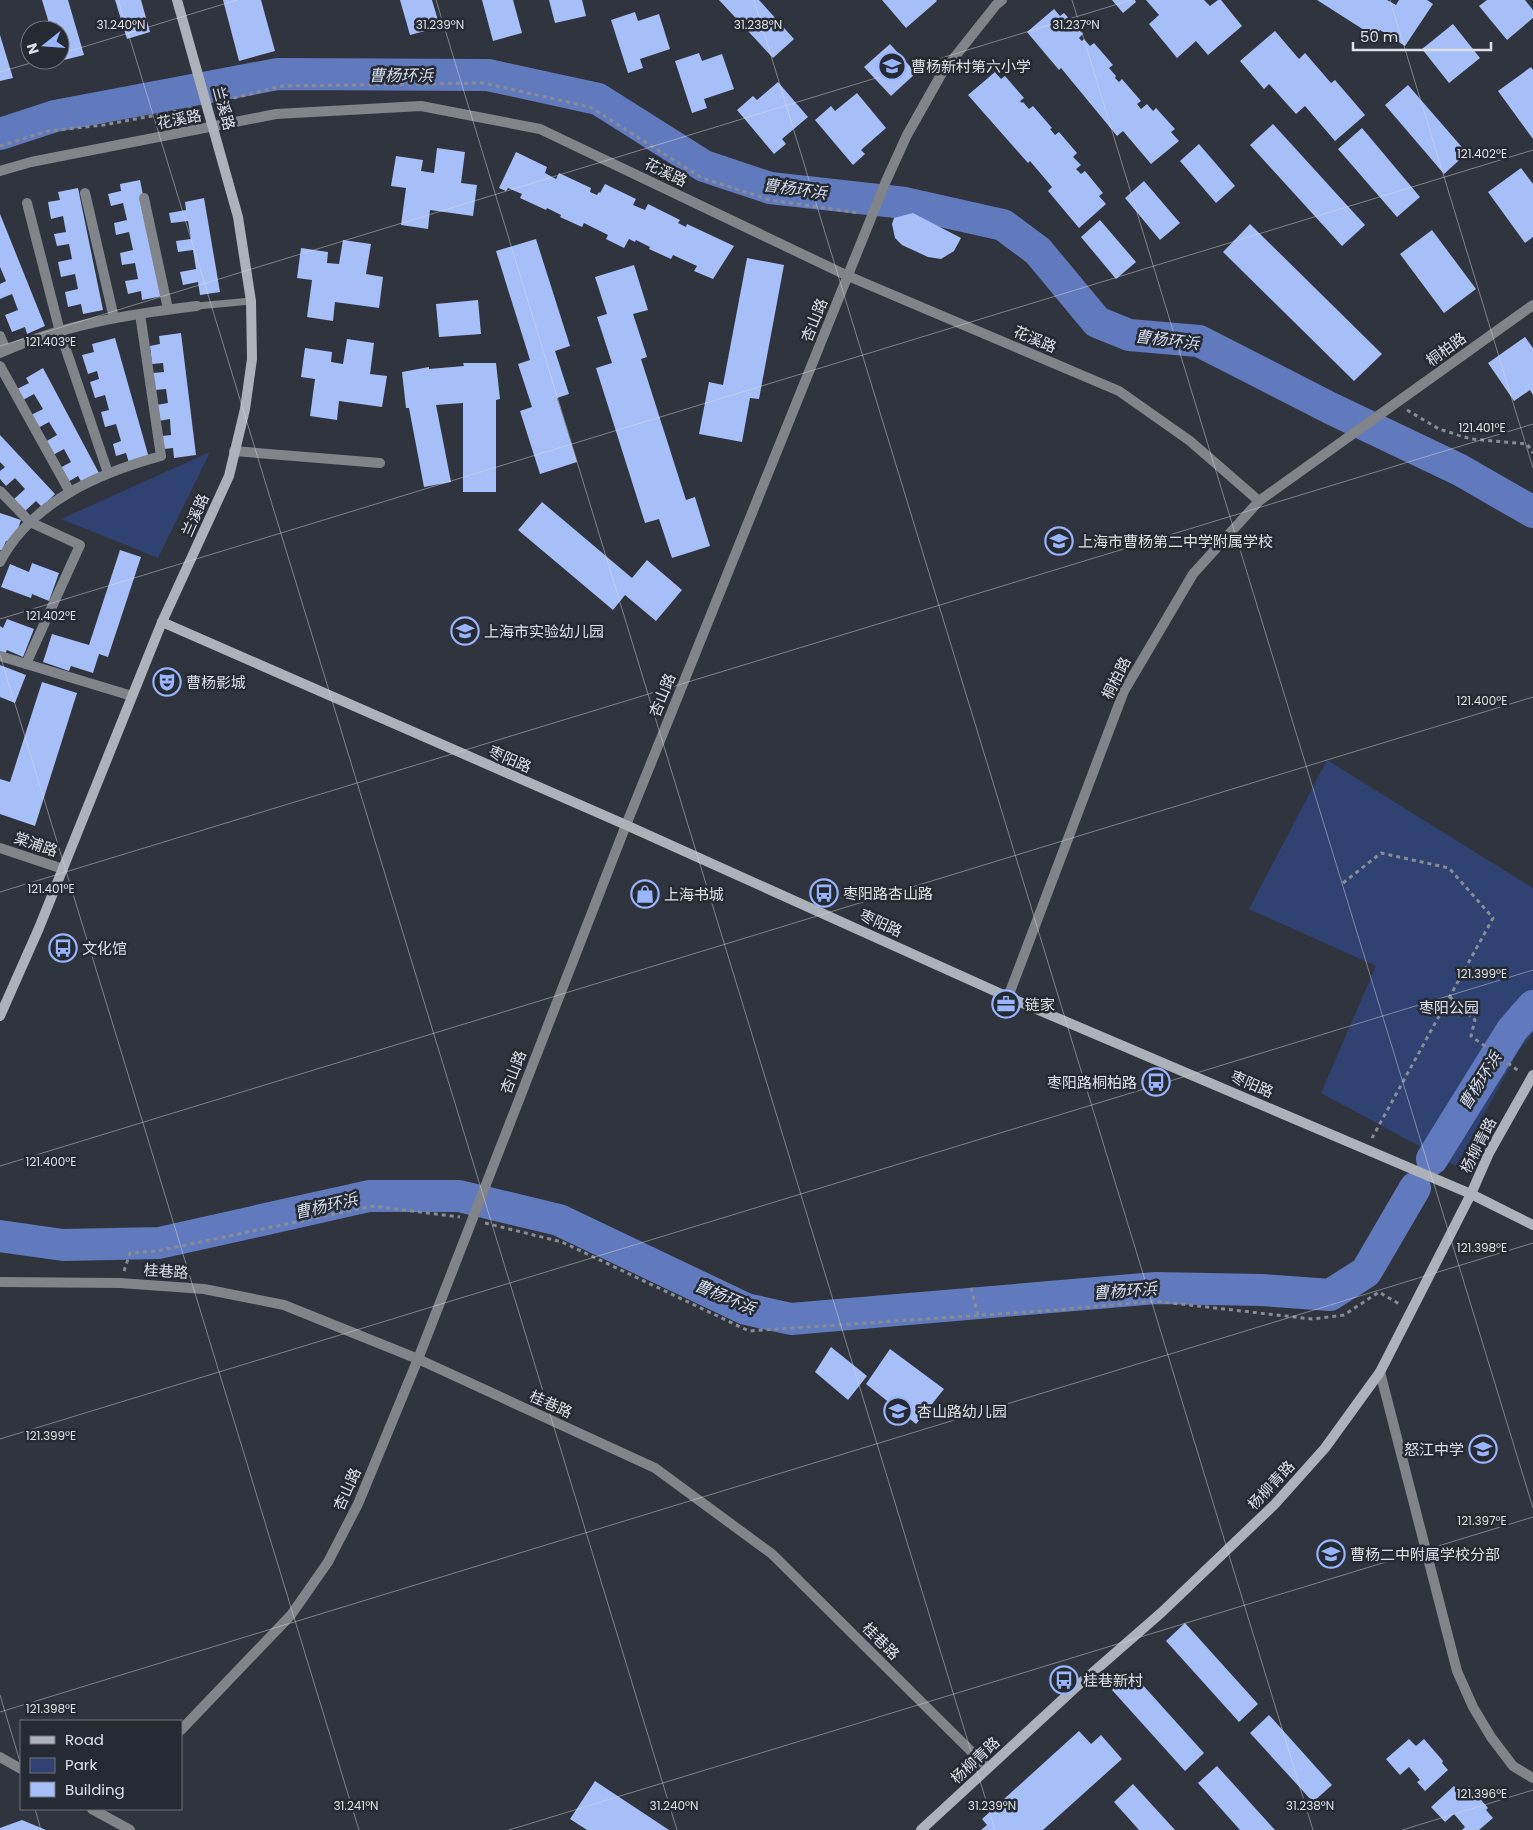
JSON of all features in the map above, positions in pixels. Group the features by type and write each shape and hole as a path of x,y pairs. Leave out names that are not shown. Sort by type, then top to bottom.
{"street":[{"name":"兰溪路","path":"0,1016 63,869 162,622 229,476 245,409 252,358 252,301 238,217 208,104 177,0"},
{"name":"杏山路","path":"182,1729 291,1614 328,1562 358,1504 418,1359 626,825 886,181 907,135 942,72 997,2"},
{"name":"花溪路","path":"0,171 31,162 276,114 421,106 540,129 848,276 1119,391 1190,441 1258,501"},
{"path":"85,193 114,318"},
{"path":"144,198 168,309"},
{"path":"27,203 60,332 108,473"},
{"name":"桐柏路","path":"1008,997 1124,691 1193,574 1258,501 1533,305"},
{"path":"0,336 3,352 60,332 114,318 197,306"},
{"path":"1,559 30,522 70,492 108,473 161,456 140,314"},
{"path":"0,366 70,492"},
{"path":"234,451 380,463"},
{"path":"0,491 30,522 80,545 26,664"},
{"name":"枣阳路","path":"162,622 626,825 1008,997 1471,1194 1533,1225"},
{"path":"0,656 132,696"},
{"name":"棠浦路","path":"0,848 63,869"},
{"name":"杨柳青路","path":"921,1830 1162,1612 1275,1504 1325,1448 1380,1372 1471,1194 1488,1153 1532,1077"},
{"name":"桂巷路","path":"0,1282 120,1283 204,1289 284,1305 418,1359 655,1468 772,1554 988,1768"},
{"path":"1380,1372 1456,1671 1472,1708 1491,1737 1513,1766 1533,1778"},
{"path":"1,1761 20,1769"},
{"path":"105,1812 130,1830"}],"lane":[{"path":"197,306 252,301"}],"path":[{"path":"0,146 48,131 104,125 208,104"},
{"path":"1395,403 1439,429 1471,439 1527,444 1533,453"},
{"path":"1344,883 1381,853 1449,868 1493,918 1366,1149"},
{"path":"1450,997 1475,1020 1471,1036 1504,1061 1532,1077"},
{"path":"120,1283 130,1253 157,1252 372,1206 472,1219 562,1242 749,1331 1154,1301 1312,1319 1344,1315 1379,1292 1411,1311"},
{"path":"971,1288 977,1315"}],"green space":[{"path":"210,452 158,558 61,519"},
{"name":"枣阳公园","path":"1327,760 1533,888 1533,1033 1519,1050 1456,1166 1321,1093 1376,966 1249,909"}],"building":[{"path":"42,0 68,0 84,55 70,58 70,20 48,20"},
{"path":"115,0 141,0 150,32 127,39"},
{"path":"223,0 261,0 275,51 239,61"},
{"path":"400,0 432,0 440,27 410,35"},
{"path":"482,0 513,0 522,33 493,41"},
{"path":"549,0 582,0 586,16 555,23"},
{"path":"719,0 759,0 794,39 773,58"},
{"path":"882,0 936,0 937,1 906,28"},
{"path":"1112,0 1135,0 1136,2 1123,13"},
{"path":"1146,0 1204,0 1210,6 1221,0 1242,26 1208,55 1196,41 1177,58 1149,24 1159,15"},
{"path":"1317,0 1387,0 1396,5 1399,0 1427,0 1433,4 1405,46 1380,30 1375,37"},
{"path":"1487,0 1525,0 1533,10 1533,18 1507,40 1479,6"},
{"path":"1054,9 1060,16 1064,13 1083,34 1079,38 1082,41 1084,39 1090,46 1094,43 1113,65 1109,68 1116,76 1115,78 1119,82 1122,79 1141,101 1137,104 1141,109 1147,104 1153,111 1156,108 1175,129 1171,132 1179,141 1151,164 1123,131 1117,136 1061,68 1059,70 1027,32"},
{"path":"635,12 638,21 659,14 670,49 640,59 643,68 628,73 611,20"},
{"path":"1453,24 1480,58 1449,83 1422,49"},
{"path":"1275,31 1299,59 1305,53 1331,83 1335,80 1365,115 1335,141 1305,106 1296,114 1269,84 1264,89 1240,61"},
{"path":"0,35 13,78 0,81"},
{"path":"890,44 916,73 891,96 864,67"},
{"path":"699,53 702,61 722,54 734,89 704,99 707,108 692,113 675,61"},
{"path":"1531,67 1533,70 1533,139 1498,91"},
{"path":"995,72 1001,79 1005,76 1024,98 1020,101 1029,109 1033,106 1052,128 1050,129 1055,135 1059,132 1077,153 1073,157 1081,165 1076,169 1081,174 1085,171 1103,193 1099,196 1106,204 1079,228 1048,191 1052,187 1030,161 1028,163 968,95"},
{"path":"778,82 808,117 782,139 786,144 774,154 737,110 753,96 757,100"},
{"path":"1408,85 1467,153 1444,174 1385,105"},
{"path":"857,93 886,128 861,150 865,154 853,165 815,120 831,106 835,111"},
{"path":"1273,124 1365,225 1342,246 1250,145"},
{"path":"1362,128 1420,197 1397,217 1338,149"},
{"path":"1199,144 1235,186 1216,203 1180,161"},
{"path":"437,148 465,152 461,183 477,185 473,216 430,210 428,229 401,225 406,188 391,186 396,156 423,160 421,171 434,173"},
{"path":"516,152 547,167 545,173 556,179 559,173 591,188 590,192 597,195 605,184 636,199 633,205 645,210 648,204 680,220 678,223 686,227 687,224 734,246 713,279 694,271 697,266 673,255 671,259 649,249 650,247 636,240 635,242 629,239 624,248 606,239 608,235 584,223 582,227 560,217 561,215 547,208 546,210 520,198 522,194 508,188 506,191 499,188"},
{"path":"1521,168 1533,184 1533,237 1525,243 1488,192"},
{"path":"140,180 163,296 142,300 141,291 128,294 125,281 138,279 135,263 122,265 120,253 133,250 129,232 116,235 114,223 127,220 123,203 111,206 108,194 121,191 120,184"},
{"path":"1144,181 1180,223 1160,240 1125,198"},
{"path":"78,188 103,310 83,314 81,304 68,307 65,292 78,289 75,274 61,277 58,262 72,259 69,244 57,246 54,234 66,232 63,216 51,219 48,202 60,200 58,192"},
{"path":"204,198 220,292 200,295 198,282 183,285 180,272 196,269 193,250 178,252 176,241 191,239 188,221 171,223 169,213 186,210 185,202"},
{"path":"913,213 961,238 954,251 941,259 928,257 902,245 895,238 892,224 894,218"},
{"path":"0,214 45,326 27,334 25,327 12,332 5,315 18,310 12,294 0,299 0,284 6,281 0,267"},
{"path":"1100,220 1136,262 1116,279 1081,237"},
{"path":"1250,224 1382,354 1354,381 1223,252"},
{"path":"1432,230 1476,289 1444,313 1400,254"},
{"path":"536,239 570,346 555,351 569,394 557,398 577,462 540,474 520,411 532,407 518,364 530,360 496,251"},
{"path":"343,240 371,244 366,274 383,277 379,308 335,302 333,321 307,317 312,280 297,278 301,248 328,252 327,263 339,264"},
{"path":"747,258 784,265 759,399 750,398 742,442 699,434 709,382 723,385"},
{"path":"634,265 648,310 633,314 647,357 641,359 686,500 695,497 710,546 672,558 659,519 645,523 596,368 612,363 597,317 607,314 595,277"},
{"path":"478,300 481,334 439,337 436,304"},
{"path":"181,333 196,455 174,458 173,448 164,449 162,436 171,435 170,419 158,421 156,405 168,403 166,389 155,390 153,373 164,372 163,363 152,364 150,346 160,344 159,336"},
{"path":"1525,337 1533,348 1533,395 1530,390 1514,401 1488,363"},
{"path":"115,338 149,458 129,463 126,453 116,456 113,444 121,441 116,424 105,427 101,412 109,410 105,395 95,398 90,382 99,379 97,371 88,374 82,355 94,352 92,344"},
{"path":"347,339 374,343 370,374 387,376 382,407 339,401 337,420 310,416 315,379 301,377 305,348 332,352 331,362 343,364"},
{"path":"463,363 496,363 500,399 496,400 496,492 463,492 463,403 436,405 451,482 424,487 409,408 406,408 402,372 429,367 429,369 464,366"},
{"path":"43,368 100,475 83,485 78,476 66,483 58,469 71,462 64,449 53,455 45,442 57,435 49,422 38,428 31,415 43,409 34,394 23,400 17,389 29,383 26,378"},
{"path":"0,435 55,494 42,507 36,501 25,511 14,499 25,489 15,478 6,486 0,479 0,471 5,467 0,462"},
{"path":"542,502 632,578 647,560 682,590 656,621 625,595 613,610 518,530"},
{"path":"0,513 21,520 13,543 6,541 2,551 0,550"},
{"path":"120,550 141,557 108,657 99,654 93,673 71,666 69,671 43,662 52,634 89,645"},
{"path":"32,563 59,573 49,601 32,594 31,598 1,587 10,564 29,572"},
{"path":"7,619 34,629 23,657 7,650 5,654 0,652 0,626 3,628"},
{"path":"0,665 26,675 15,703 0,697"},
{"path":"42,682 77,693 35,826 0,814 0,779 10,782"},
{"path":"831,1347 867,1376 848,1400 815,1372"},
{"path":"890,1349 944,1389 916,1424 866,1384"},
{"path":"1185,1623 1258,1704 1239,1722 1166,1641"},
{"path":"1131,1672 1204,1753 1185,1771 1112,1690"},
{"path":"1269,1715 1332,1785 1313,1802 1250,1733"},
{"path":"1079,1731 1091,1744 1101,1735 1122,1759 1043,1830 981,1830 987,1825 982,1819"},
{"path":"1409,1739 1416,1746 1424,1739 1443,1761 1442,1763 1448,1770 1425,1791 1417,1782 1420,1780 1409,1767 1400,1775 1386,1759"},
{"path":"1217,1766 1275,1830 1240,1830 1198,1783"},
{"path":"595,1781 669,1830 587,1830 570,1819"},
{"path":"1133,1784 1175,1830 1139,1830 1114,1802"},
{"path":"1454,1786 1461,1793 1469,1786 1488,1808 1486,1810 1493,1818 1479,1830 1462,1830 1465,1827 1454,1814 1445,1822 1431,1807"},
{"path":"22,1820 46,1830 0,1830 0,1828"}],"waterway":[{"name":"曹杨环浜","path":"0,134 55,116 278,74 488,75 598,99 704,166 770,188 905,203 1003,225 1038,251 1097,322 1129,335 1199,341 1330,408 1460,470 1533,512"},
{"name":"曹杨环浜","path":"1432,1159 1512,1030 1533,1006"},
{"name":"曹杨环浜","path":"0,1236 63,1245 159,1243 369,1196 459,1196 559,1220 746,1309 791,1319 1156,1288 1261,1290 1330,1295 1366,1272 1415,1188"}],"place":[{"name":"曹杨新村第六小学","path":"892,66"},
{"name":"上海市曹杨第二中学附属学校","path":"1059,541"},
{"name":"上海市实验幼儿园","path":"465,631"},
{"name":"曹杨影城","path":"167,682"},
{"name":"枣阳路杏山路","path":"824,893"},
{"name":"上海书城","path":"645,894"},
{"name":"文化馆","path":"63,948"},
{"name":"链家","path":"1006,1004"},
{"name":"枣阳路桐柏路","path":"1156,1082"},
{"name":"杏山路幼儿园","path":"898,1411"},
{"name":"怒江中学","path":"1483,1449"},
{"name":"曹杨二中附属学校分部","path":"1331,1554"},
{"name":"桂巷新村","path":"1064,1680"}]}
